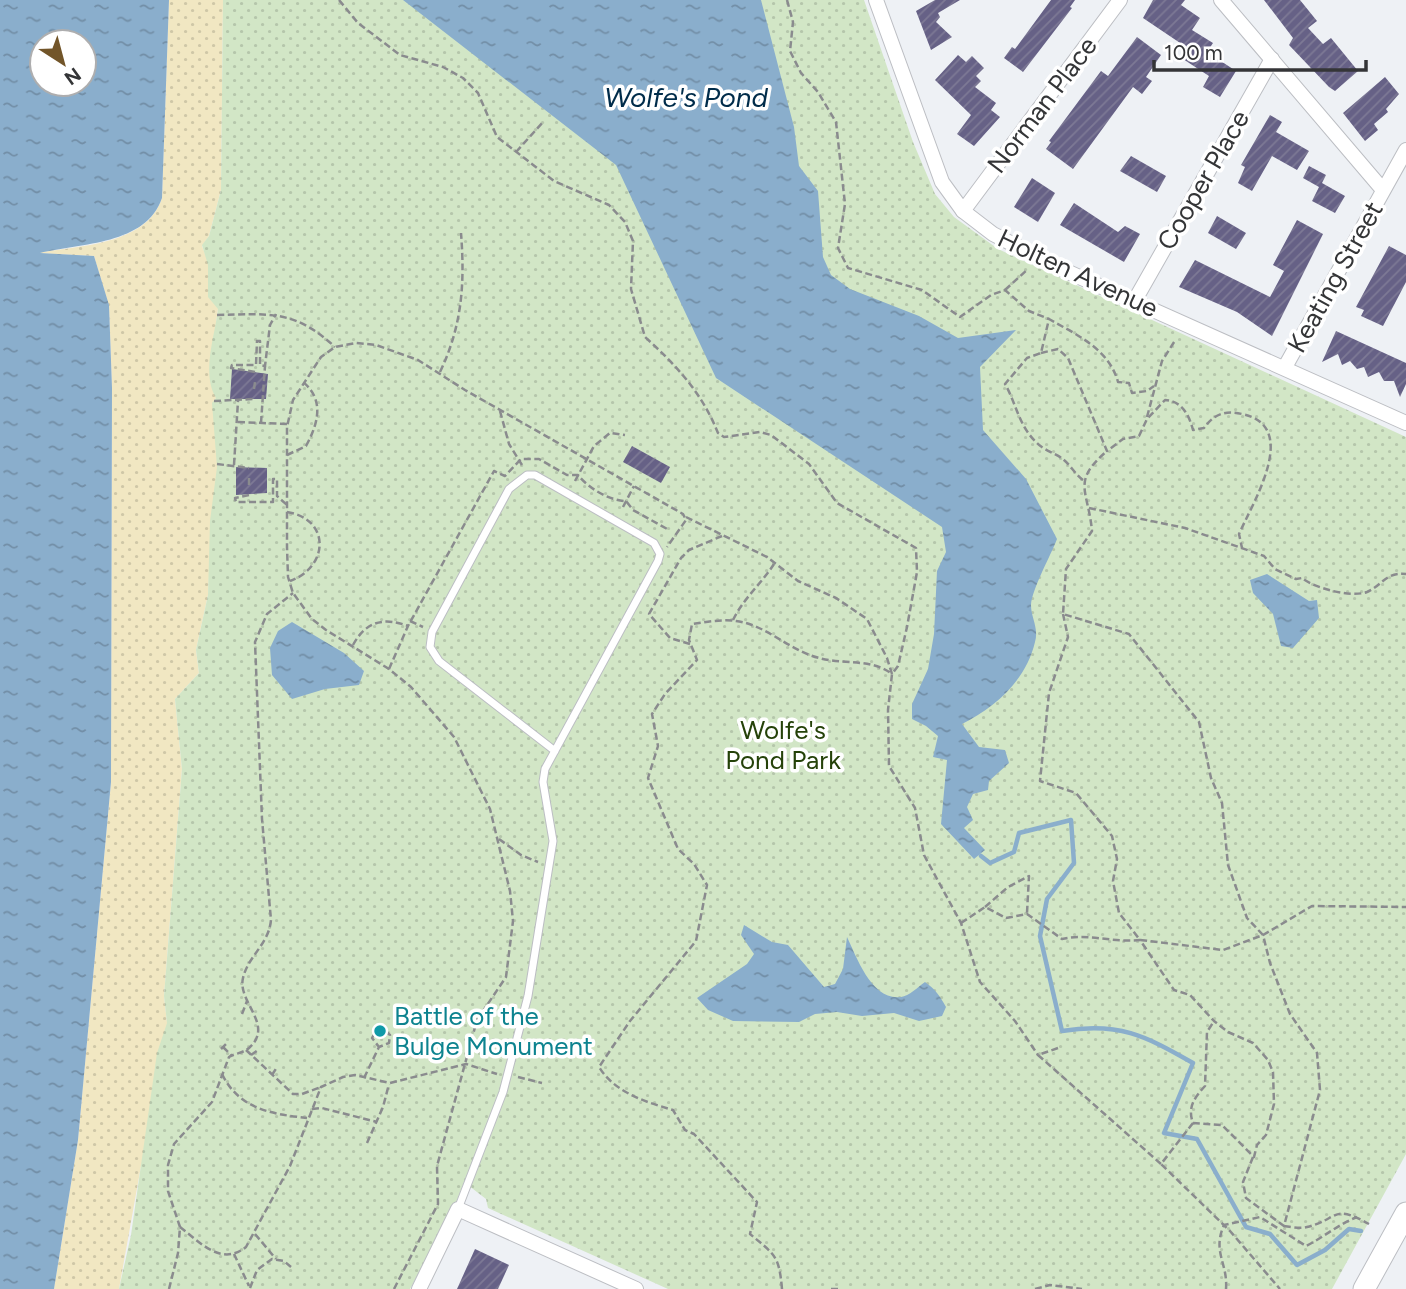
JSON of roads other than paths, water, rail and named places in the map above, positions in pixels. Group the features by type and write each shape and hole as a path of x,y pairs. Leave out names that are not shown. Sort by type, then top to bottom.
{"main road":[{"path":"1364,1289 1406,1213"}],"street":[{"name":"Norman Place","path":"963,211 1120,0"},
{"path":"1221,0 1383,190"},
{"name":"Holten Avenue","path":"881,3 942,182 963,211 993,234 1057,267 1406,423"},
{"name":"Cooper Place","path":"1135,300 1272,59"},
{"name":"Keating Street","path":"1285,367 1406,150"},
{"path":"419,1289 458,1209 635,1289"}],"lane":[{"path":"458,1209 508,1075 528,996 553,841 543,782 545,769 555,751 660,554 654,542 535,475 527,475 509,489 432,632 430,647 439,661 555,751"}],"water":[{"path":"0,0 169,0 162,198 154,213 142,225 127,233 92,244 40,253 94,256 109,305 112,388 111,782 78,1140 54,1289 0,1289"},
{"name":"Wolfe's Pond","path":"403,0 761,0 794,127 799,166 818,191 823,257 831,275 850,289 919,316 958,338 1016,330 980,367 983,430 1026,479 1057,539 1032,598 1031,610 1036,637 1025,668 998,701 962,724 979,747 1005,750 1009,763 989,781 988,790 973,794 967,807 973,820 964,828 985,850 974,859 941,824 947,760 933,757 938,736 912,719 912,704 928,669 934,634 937,571 946,552 942,527 716,378 616,165"},
{"path":"1267,574 1309,601 1317,600 1319,618 1293,648 1281,646 1273,614 1253,593 1250,580"},
{"path":"292,622 344,653 364,671 359,685 325,689 292,699 272,675 270,648 278,631"},
{"path":"744,925 772,942 788,945 824,987 835,984 843,969 847,937 867,976 882,992 901,997 925,982 932,987 946,1007 942,1016 919,1021 894,1013 862,1016 837,1012 815,1014 799,1022 733,1021 708,1010 697,998 747,964 754,954 741,935"}],"waterway":[{"path":"981,856 990,863 1014,852 1019,833 1071,820 1074,863 1047,899 1040,936 1062,1031 1100,1028 1130,1033 1193,1063 1164,1133 1197,1139 1246,1227 1270,1234 1297,1265 1325,1250 1349,1229 1361,1231"}],"place":[{"name":"Battle of the Bulge Monument","path":"380,1031"}],"park label":[{"name":"Wolfe's Pond Park","path":"783,745"}]}
